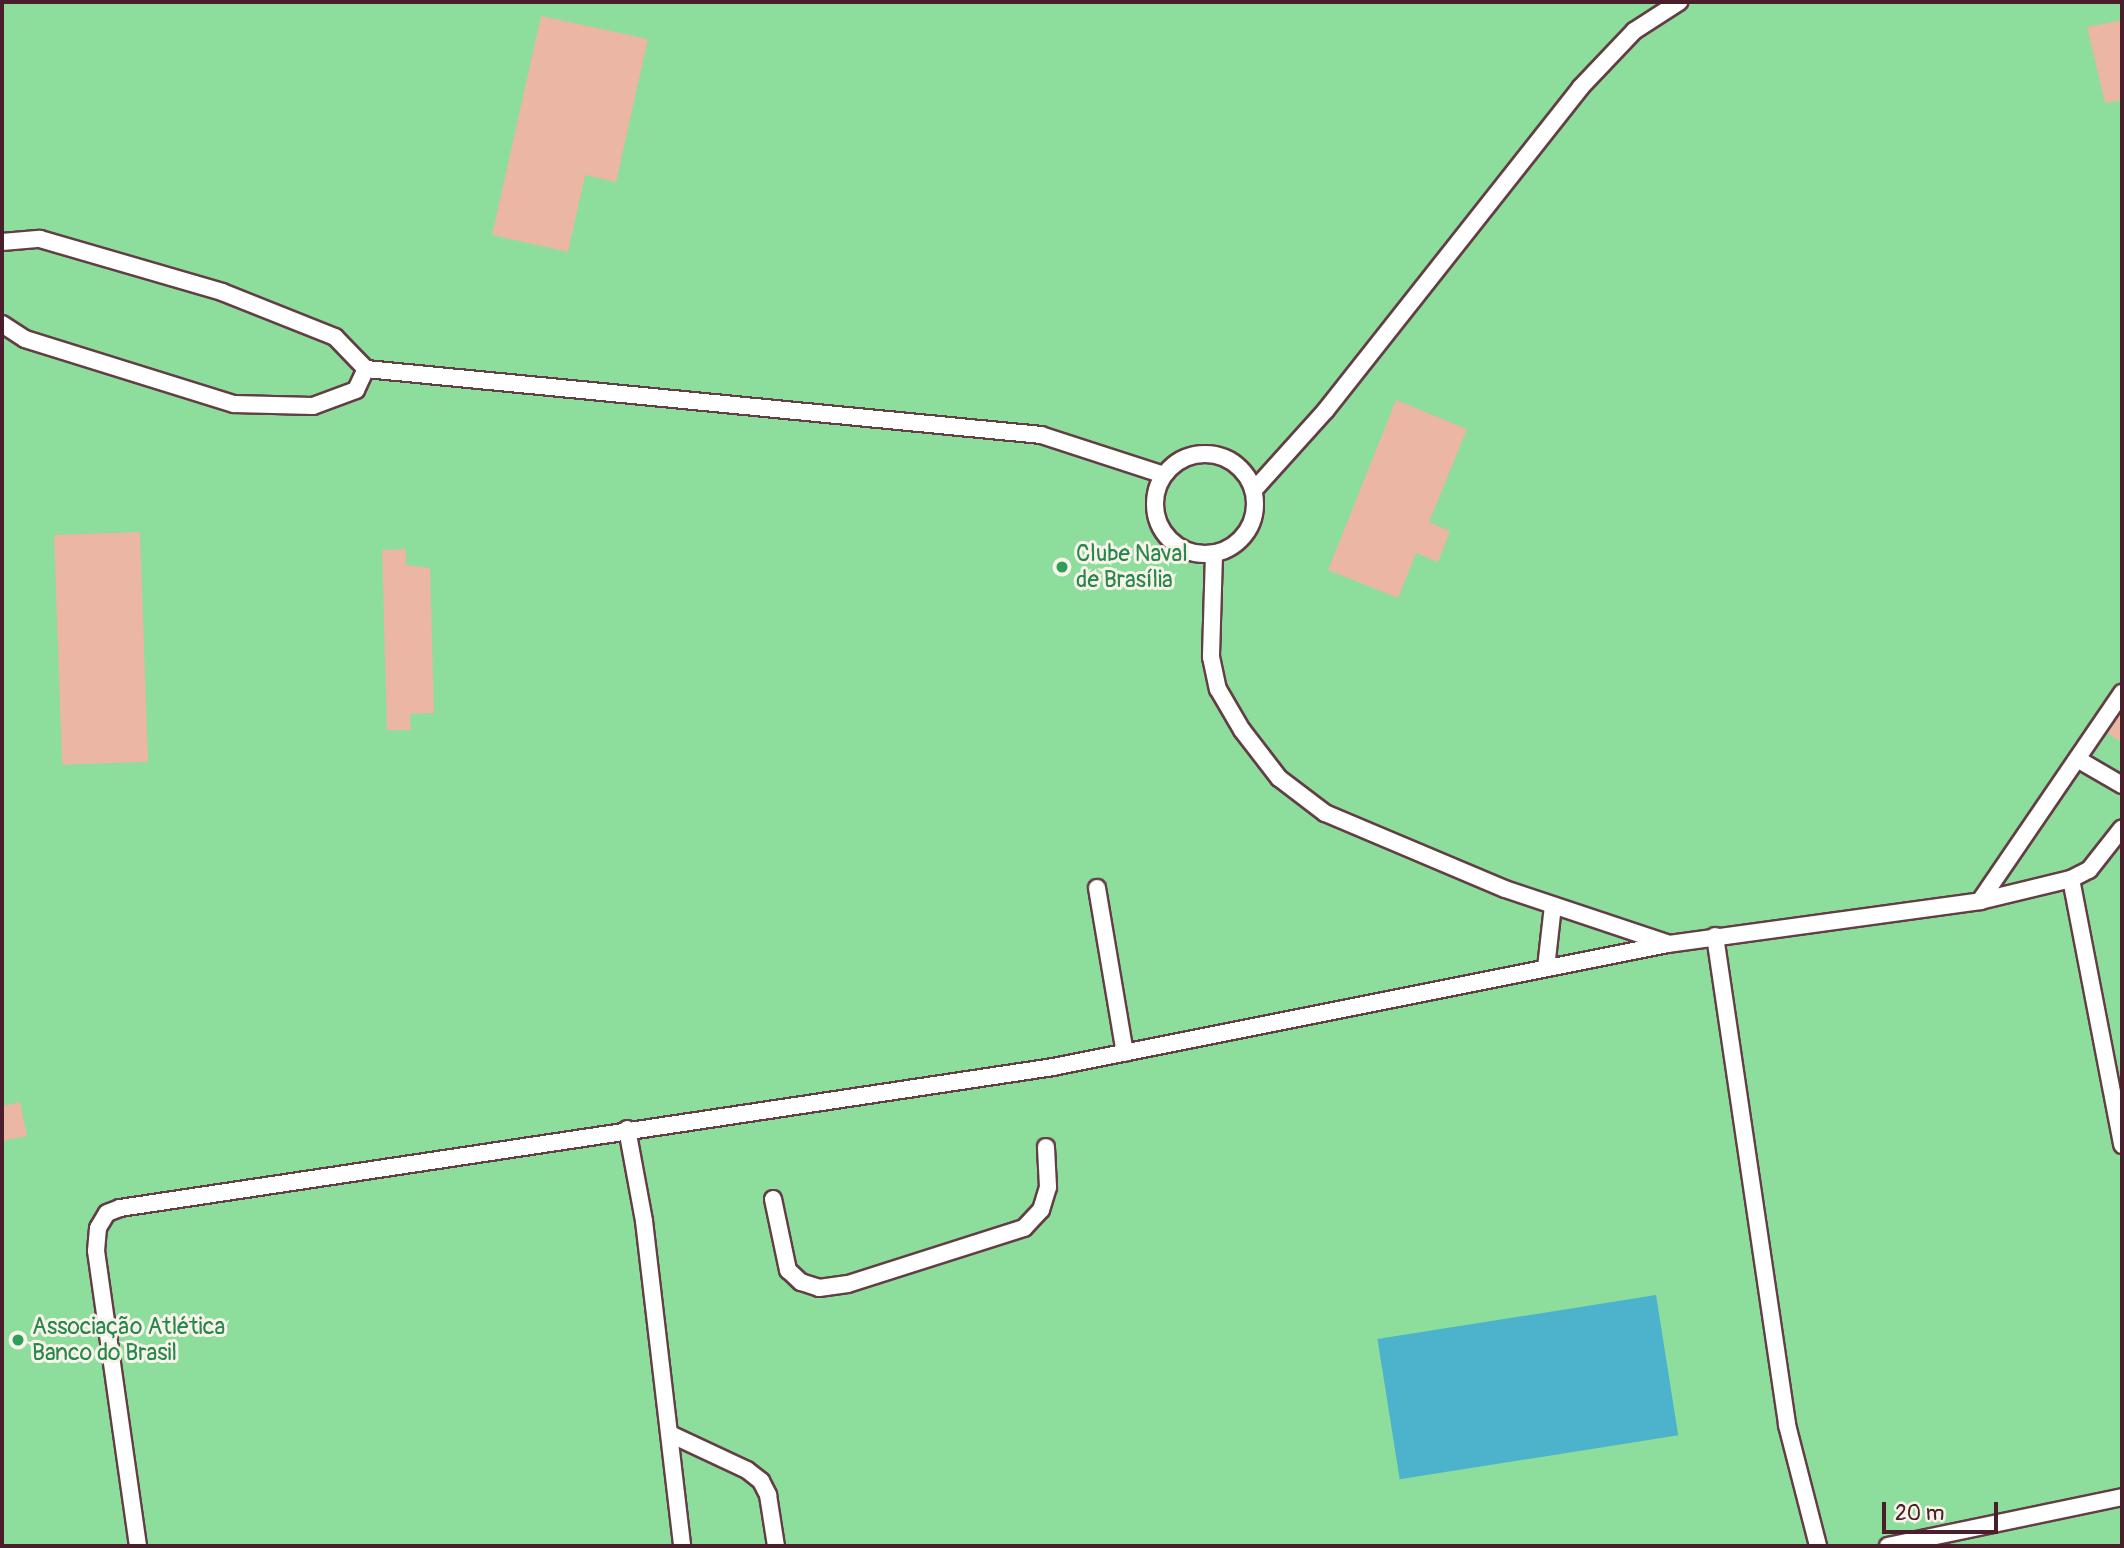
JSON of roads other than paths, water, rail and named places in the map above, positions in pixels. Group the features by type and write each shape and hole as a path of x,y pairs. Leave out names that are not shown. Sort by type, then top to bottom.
{"lane":[{"path":"1254,490 1326,410 1580,88 1634,30 1679,2"},
{"path":"2,242 40,239 222,292 335,337 366,369 1041,435 1164,475"},
{"path":"2,324 38,344 234,404 313,406 356,390 366,369"},
{"path":"1202,454 1224,457 1243,470 1254,490 1256,511 1248,531 1234,546 1214,554 1190,552 1170,540 1157,521 1155,497 1164,475 1181,460 1202,454"},
{"path":"1214,554 1211,657 1218,689 1242,730 1279,778 1325,813 1553,906 1668,944"},
{"path":"1980,901 2079,760 2122,693"},
{"path":"2079,760 2122,785"},
{"path":"138,1546 96,1251 98,1228 107,1213 627,1129 1125,1053 1668,944 1980,901 2071,879 2089,870 2122,828"},
{"path":"2071,879 2122,1145"},
{"path":"1097,888 1125,1053"},
{"path":"1546,968 1553,906"},
{"path":"1716,936 1787,1425 1818,1546"},
{"path":"627,1129 644,1221 682,1546"},
{"path":"773,1199 788,1270 801,1282 819,1288 848,1284 1024,1228 1041,1210 1048,1187 1046,1146"},
{"path":"670,1434 747,1470 761,1482 768,1495 776,1546"},
{"path":"1888,1546 2122,1497"}],"water":[{"path":"1656,1295 1678,1435 1400,1479 1377,1339"}],"place":[{"name":"Clube Naval de Brasília","path":"1062,567"},
{"name":"Associação Atlética Banco do Brasil","path":"18,1340"}]}
